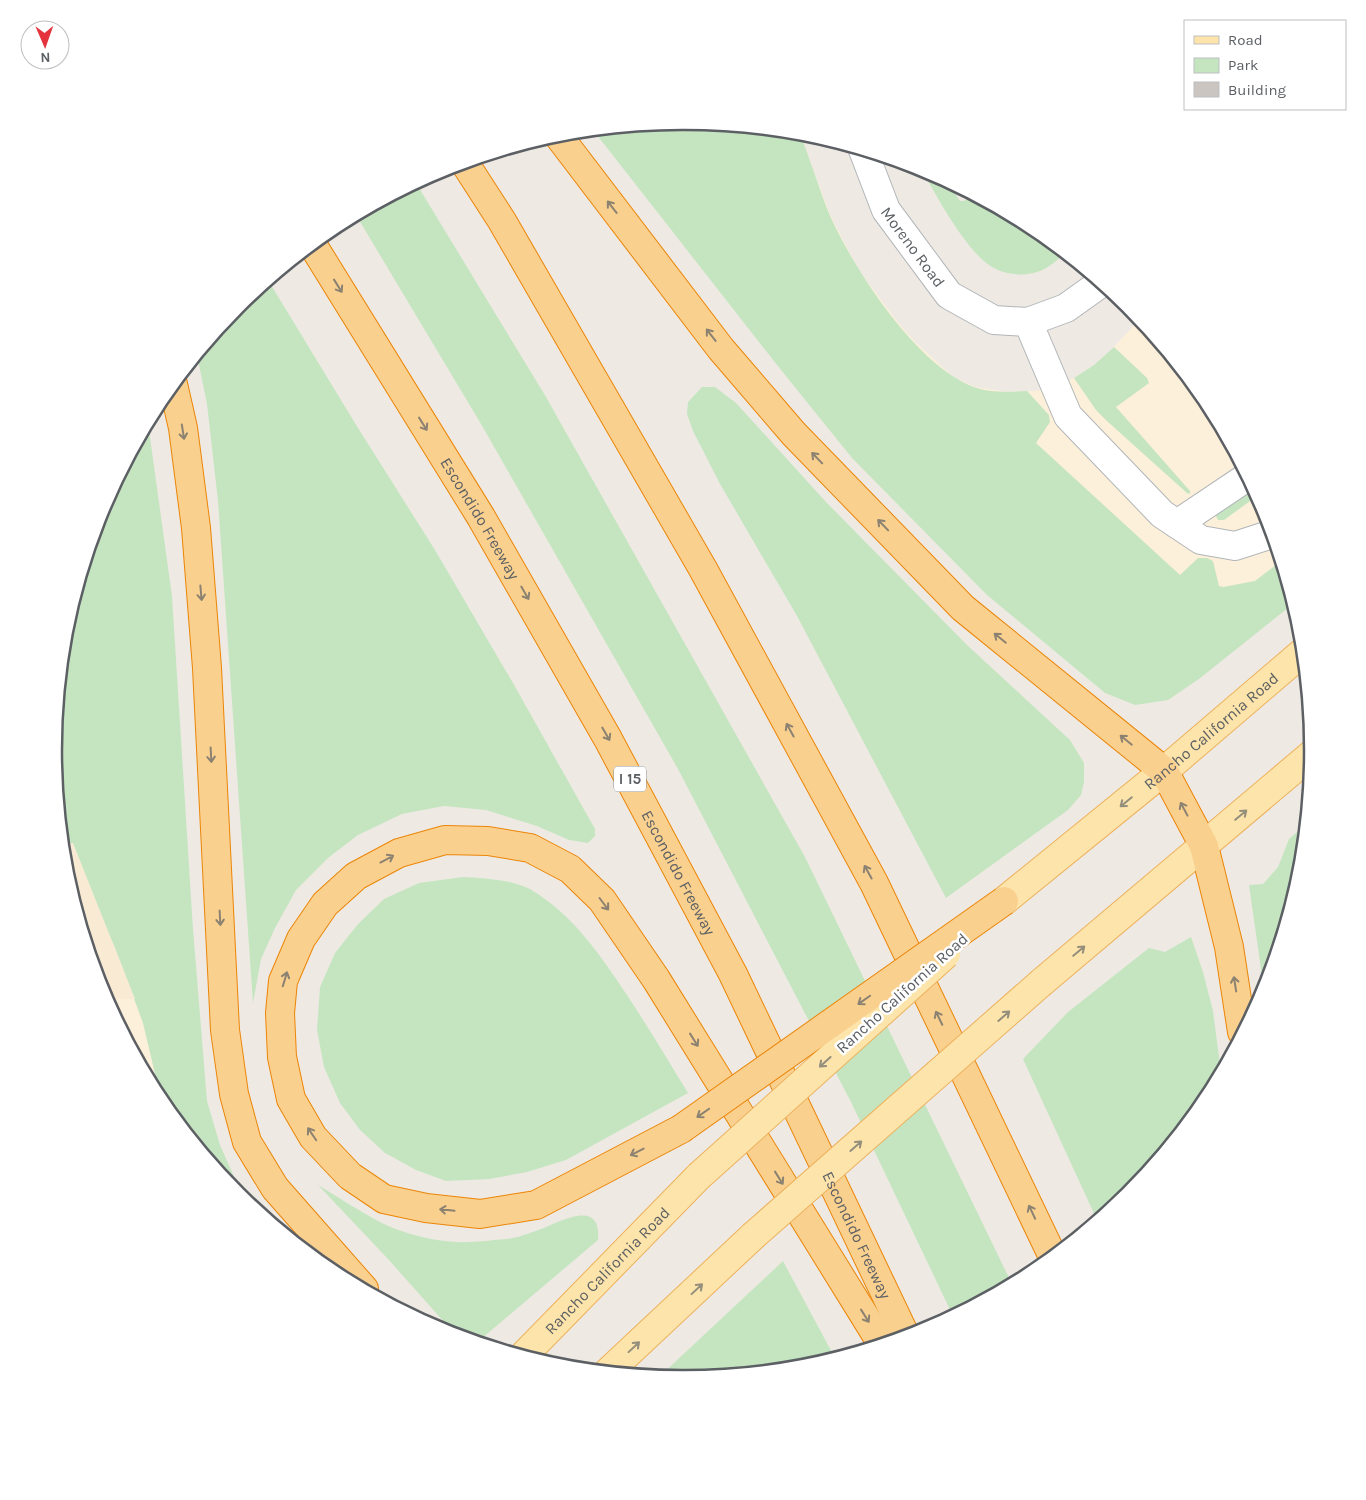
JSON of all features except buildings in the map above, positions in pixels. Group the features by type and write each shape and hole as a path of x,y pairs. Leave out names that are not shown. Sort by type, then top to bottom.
{"highway":[{"path":"562,141 722,349 794,434 963,608 1164,771 1204,846 1229,947 1241,1023"},
{"path":"468,168 502,221 703,569 874,883 1050,1250"},
{"name":"Escondido Freeway","path":"316,250 481,517 608,739 733,974 903,1330"},
{"path":"175,394 182,428 196,528 207,668 225,1030 234,1094 247,1142 275,1188 349,1272"},
{"path":"879,1339 728,1095 656,979 602,900 570,869 530,848 488,841 445,840 398,853 356,876 325,904 301,939 283,981 280,1013 282,1057 291,1099 313,1138 350,1176 384,1199 426,1208 480,1214 536,1205 680,1129 728,1095 1004,901"}],"main road":[{"name":"Rancho California Road","path":"528,1351 700,1176 1004,901 1164,771 1296,658"},
{"path":"614,1366 753,1236 1042,982 1303,761"}],"street":[{"name":"Moreno Road","path":"866,157 886,210 949,295 994,320 1028,322 1066,308 1096,287"},
{"path":"1028,322 1068,416 1162,514 1201,540 1235,546 1265,536"},
{"path":"1177,524 1242,480"}],"shaded area":[{"path":"692,130 724,131 802,141 831,217 859,271 899,324 916,343 953,377 975,387 1007,392 1035,391 1058,386 1094,365 1135,325 1175,372 1199,405 1220,440 1240,476 1275,566 1228,602 1185,627"},
{"path":"68,834 135,999 143,1023 156,1076 126,1024 95,949 74,871"}],"green space":[{"path":"642,131 724,131 802,141 831,218 842,240 872,290 910,339 953,376 974,387 993,391 1027,391 1049,415 1050,422 1036,443 1180,575 1198,558 1207,558 1213,561 1219,586 1223,587 1255,581 1275,566 1287,609 1199,679 1168,700 1135,705 1105,693 987,595 852,458 597,136"},
{"path":"928,180 954,192 960,201 967,199 993,213 1028,234 1060,258 1047,268 1034,273 1014,274 1001,271 989,265 970,247 942,206"},
{"path":"419,189 546,397 805,857 1009,1277 950,1310 851,1102 678,769 481,424 360,221"},
{"path":"271,285 435,550 595,829 595,836 588,843 569,840 537,826 486,810 444,806 402,814 358,835 328,858 296,890 275,928 261,959 253,1003 218,501 207,404 199,363 244,311"},
{"path":"1114,347 1147,378 1149,383 1116,407 1190,491 1190,494 1096,410 1074,378 1094,365"},
{"path":"702,387 715,387 736,403 826,502 967,645 1070,740 1084,763 1084,782 1081,795 1068,810 946,898 797,616 720,484 693,431 687,414 688,402"},
{"path":"150,434 172,596 193,929 207,1101 220,1145 236,1180 191,1128 156,1076 143,1023 114,945 73,864 64,791 62,750 64,709 74,629 95,551 126,476"},
{"path":"1246,491 1251,501 1224,520 1218,520 1216,516 1219,511"},
{"path":"1298,831 1292,871 1282,911 1262,973 1249,885 1263,884 1278,867 1289,839"},
{"path":"463,877 499,880 518,884 533,891 561,912 586,938 607,966 643,1019 688,1093 566,1160 527,1172 489,1179 446,1181 416,1170 385,1153 360,1130 340,1103 324,1067 317,1030 320,987 335,953 358,924 384,899 419,883"},
{"path":"1191,937 1203,972 1213,1011 1220,1061 1199,1095 1150,1159 1095,1215 1023,1059 1068,1012 1149,948 1165,952"},
{"path":"318,1185 380,1222 407,1233 428,1238 463,1242 507,1239 518,1237 577,1216 586,1216 593,1219 597,1227 598,1240 483,1338 444,1322"},
{"path":"783,1261 832,1352 804,1359 764,1365 724,1369 667,1370"}],"sand":[{"path":"70,843 73,843 135,999 115,999 110,987 95,949 84,911 74,871"}]}
